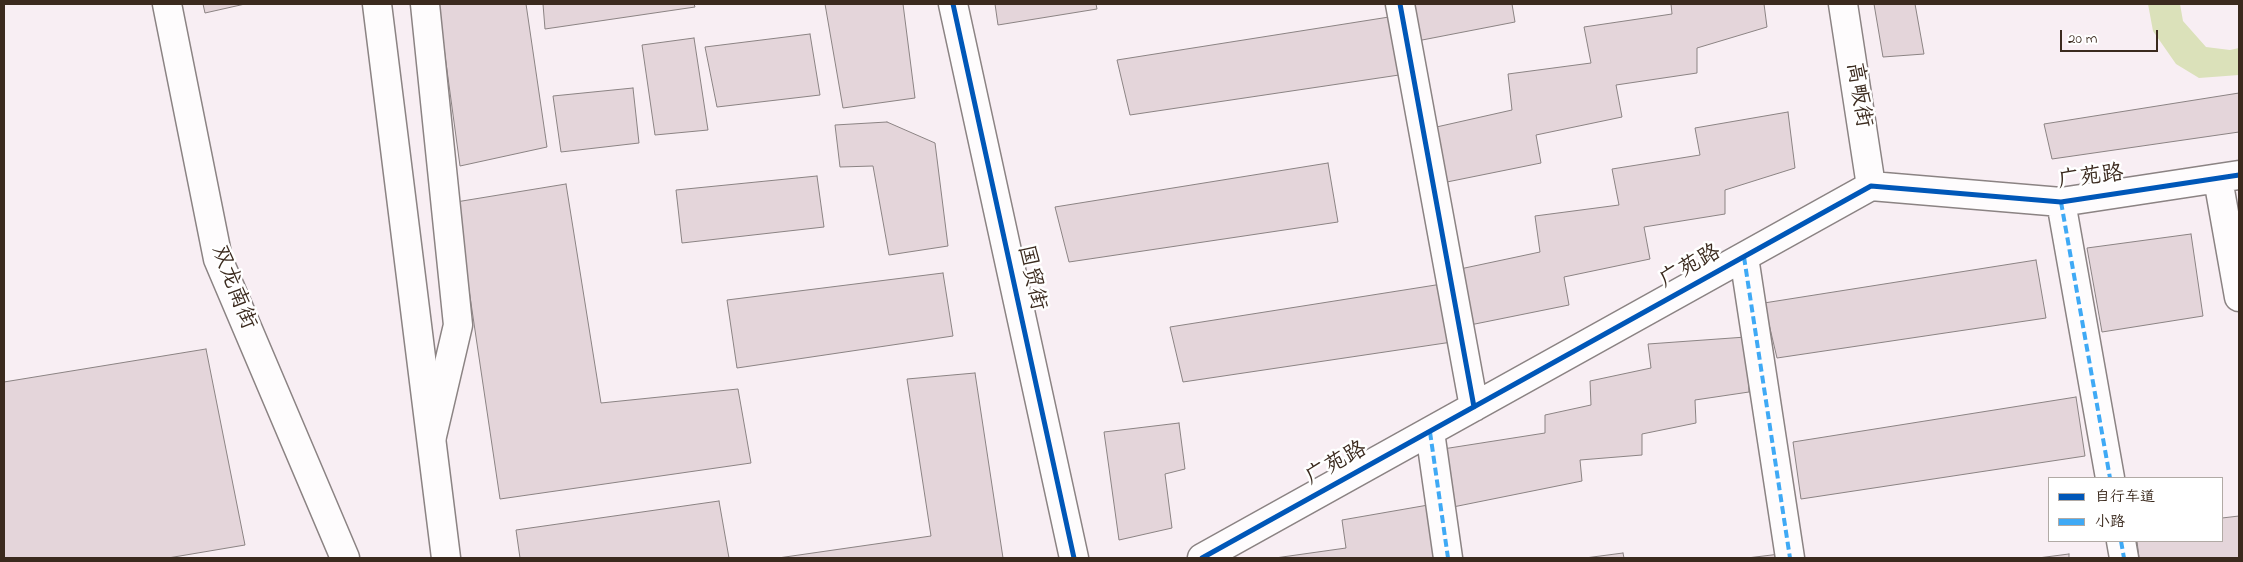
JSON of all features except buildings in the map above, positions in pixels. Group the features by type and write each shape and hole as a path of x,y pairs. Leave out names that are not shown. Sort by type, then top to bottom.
{"street":[{"name":"双龙南街","path":"167,4 218,259 345,558"},
{"path":"377,4 446,558"},
{"path":"425,4 458,325 431,440"},
{"name":"国贸街","path":"953,4 1074,558"},
{"path":"1400,4 1474,407"},
{"name":"高畈街","path":"1843,4 1871,186"},
{"path":"2229,177 2239,297"},
{"name":"广苑路","path":"1202,558 1871,186 2060,202 2229,177"},
{"path":"2060,202 2110,477"},
{"path":"1744,257 1790,558"},
{"path":"1430,432 1448,558"},
{"path":"2121,542 2124,558"}],"green space":[{"path":"2148,4 2180,4 2183,21 2206,47 2230,50 2239,48 2239,75 2199,78 2176,64 2153,31"}],"marked path":[{"path":"2061,202 2110,477"},
{"path":"1744,257 1790,558"},
{"path":"1430,432 1448,558"},
{"path":"2121,542 2124,558"}],"cycle path":[{"path":"953,4 1074,558"},
{"path":"1400,4 1474,407"},
{"path":"1202,558 1871,186 2061,202 2239,175"}]}
